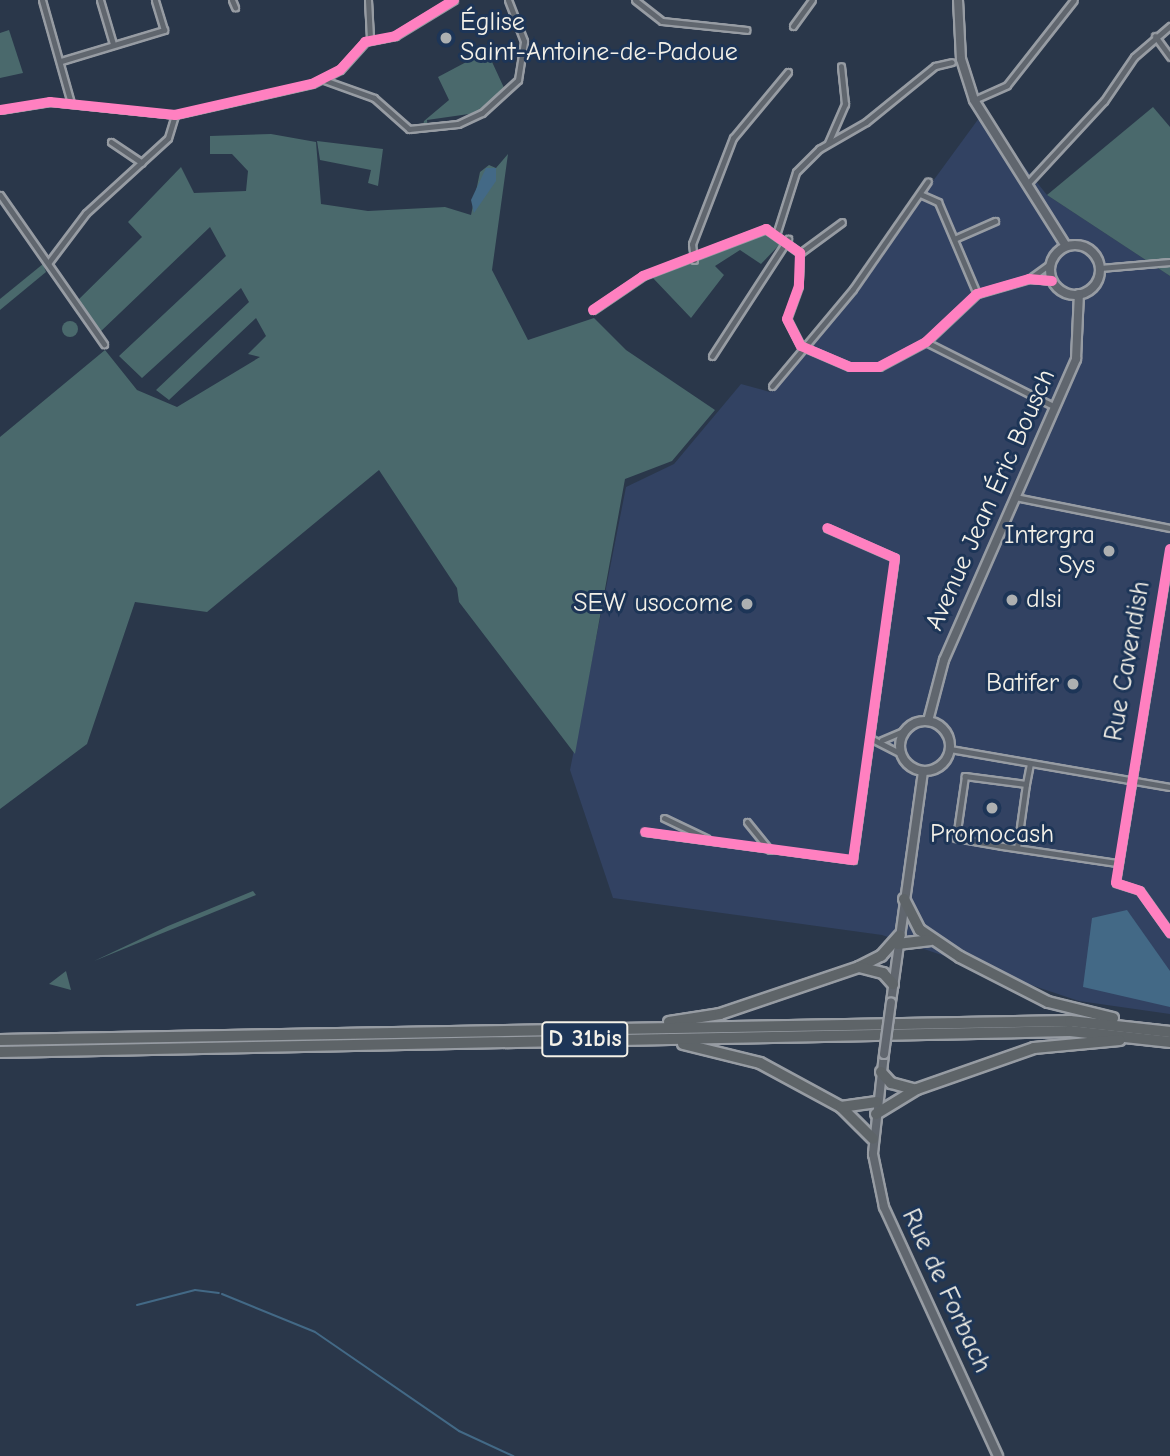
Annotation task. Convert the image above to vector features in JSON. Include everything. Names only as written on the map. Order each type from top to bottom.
[{"type":"highway","points":[[904,899],[913,922],[931,940],[1048,1002],[1170,1031]]},
{"type":"highway","points":[[581,1030],[720,1014],[859,967],[881,956],[899,939],[931,940]]},
{"type":"highway","points":[[859,967],[883,974],[893,984]]},
{"type":"highway","name":"D 31bis","points":[[0,1040],[1070,1021],[1170,1031]]},
{"type":"highway","name":"D 31bis","points":[[0,1052],[1070,1031],[1170,1042]]},
{"type":"highway","points":[[628,1038],[729,1051],[841,1107],[873,1139]]},
{"type":"highway","points":[[841,1107],[876,1108],[916,1089],[1061,1043],[1170,1042]]},
{"type":"highway","points":[[881,1072],[891,1083],[916,1089]]},
{"type":"main road","points":[[958,0],[961,60],[974,100],[1066,246]]},
{"type":"main road","points":[[1066,246],[1088,248],[1100,268],[1097,282],[1079,294],[1064,292],[1052,281],[1050,264],[1066,246]]},
{"type":"main road","name":"Avenue Jean Éric Bousch","points":[[928,721],[944,660],[1076,359],[1079,294]]},
{"type":"main road","points":[[928,721],[945,731],[950,749],[941,765],[923,771],[900,753],[905,730],[928,721]]},
{"type":"main road","name":"Rue de Forbach","points":[[923,771],[873,1139],[884,1207],[998,1456]]},
{"type":"street","points":[[42,0],[71,103]]},
{"type":"street","points":[[100,0],[113,44]]},
{"type":"street","points":[[61,61],[164,30],[155,0]]},
{"type":"street","points":[[368,0],[369,39]]},
{"type":"street","points":[[0,110],[71,103],[175,115],[324,80],[369,39],[395,36],[454,0]]},
{"type":"street","points":[[324,80],[374,98],[409,129],[442,128],[482,113],[509,89],[521,70],[524,41],[508,0]]},
{"type":"street","points":[[635,0],[662,21],[747,30]]},
{"type":"street","points":[[793,26],[812,0]]},
{"type":"street","points":[[974,100],[1007,85],[1074,0]]},
{"type":"street","points":[[1028,183],[1155,36],[1170,26]]},
{"type":"street","points":[[1155,36],[1170,57]]},
{"type":"street","points":[[777,232],[796,172],[826,145],[935,66],[953,62]]},
{"type":"street","points":[[826,145],[845,103],[841,66]]},
{"type":"street","points":[[694,260],[692,244],[733,138],[788,72]]},
{"type":"street","points":[[48,261],[86,213],[167,138],[175,115]]},
{"type":"street","points":[[111,142],[142,163]]},
{"type":"street","points":[[772,386],[804,348],[928,181]]},
{"type":"street","points":[[920,194],[938,202],[977,293]]},
{"type":"street","points":[[0,195],[48,261],[79,316],[104,344]]},
{"type":"street","points":[[954,239],[995,221]]},
{"type":"street","points":[[800,253],[842,222]]},
{"type":"street","points":[[593,310],[643,276],[694,260],[755,230],[777,232],[788,239],[800,253],[799,286],[787,319],[804,348],[850,367],[879,367],[926,342],[977,293],[1029,279],[1052,281]]},
{"type":"street","points":[[712,356],[788,239]]},
{"type":"street","points":[[1100,268],[1170,262]]},
{"type":"street","points":[[1029,279],[1050,264]]},
{"type":"street","points":[[926,342],[1055,407]]},
{"type":"street","points":[[1015,497],[1170,527]]},
{"type":"street","points":[[645,832],[853,860],[895,558],[827,528]]},
{"type":"street","name":"Rue Cavendish","points":[[1117,863],[1170,549]]},
{"type":"street","points":[[882,740],[905,730]]},
{"type":"street","points":[[870,738],[882,740],[900,753]]},
{"type":"street","points":[[950,749],[1170,787]]},
{"type":"street","points":[[1017,848],[1030,763]]},
{"type":"street","points":[[1026,784],[965,776],[956,838],[1117,863],[1116,883],[1140,891],[1170,933]]},
{"type":"street","points":[[664,818],[711,841]]},
{"type":"street","points":[[747,822],[770,849]]},
{"type":"shaded area","points":[[982,114],[1047,195],[1170,276],[1170,1014],[1079,1001],[882,935],[613,898],[570,770],[626,487],[674,464],[741,384],[770,392],[813,345]]},
{"type":"shaded area","points":[[486,168],[496,168],[496,181],[474,213],[471,200]]},
{"type":"shaded area","points":[[1127,910],[1170,971],[1170,1007],[1083,987],[1092,918]]},
{"type":"green space","points":[[9,30],[23,73],[0,78],[0,33]]},
{"type":"green space","points":[[487,51],[505,90],[476,113],[427,120],[428,130],[422,130],[424,121],[449,100],[438,77]]},
{"type":"green space","points":[[1153,107],[1170,127],[1170,276],[1047,195]]},
{"type":"green space","points":[[271,134],[316,142],[321,204],[368,211],[445,207],[471,215],[480,172],[489,165],[496,168],[508,154],[492,270],[528,340],[594,318],[626,350],[715,410],[672,461],[625,479],[575,754],[459,602],[457,588],[379,470],[207,612],[135,602],[87,744],[0,809],[0,437],[105,350],[137,390],[177,407],[260,357],[248,354],[266,336],[256,318],[169,400],[156,390],[249,302],[241,288],[142,378],[119,356],[226,256],[210,227],[98,334],[74,304],[142,237],[128,222],[181,167],[194,193],[246,191],[248,171],[232,154],[210,154],[210,136]]},
{"type":"green space","points":[[317,141],[383,149],[378,186],[368,183],[371,170],[320,160]]},
{"type":"green space","points":[[756,234],[773,235],[781,243],[761,264],[740,250],[715,266],[724,275],[691,318],[652,277]]},
{"type":"green space","points":[[43,264],[46,272],[0,310],[0,299]]},
{"type":"green space","points":[[67,321],[73,321],[78,329],[76,335],[67,337],[62,332],[62,326]]},
{"type":"green space","points":[[253,891],[256,895],[94,961],[168,926]]},
{"type":"green space","points":[[66,971],[71,990],[49,984]]},
{"type":"waterway","points":[[137,1305],[195,1290],[219,1293]]},
{"type":"waterway","points":[[222,1294],[315,1332],[459,1431],[513,1456]]},
{"type":"cycle path","points":[[0,110],[50,102],[175,115],[312,84],[340,70],[365,42],[395,36],[454,0]]},
{"type":"cycle path","points":[[593,310],[643,276],[766,229],[800,253],[799,286],[787,319],[801,346],[850,367],[879,367],[926,342],[977,294],[1029,279],[1052,281]]},
{"type":"cycle path","points":[[645,832],[853,860],[895,558],[827,528]]},
{"type":"cycle path","points":[[1170,549],[1116,883],[1140,891],[1170,933]]},
{"type":"place","name":"Église Saint-Antoine-de-Padoue","points":[[446,38]]},
{"type":"place","name":"Intergra Sys","points":[[1109,551]]},
{"type":"place","name":"dlsi","points":[[1012,600]]},
{"type":"place","name":"SEW usocome","points":[[747,604]]},
{"type":"place","name":"Batifer","points":[[1073,684]]},
{"type":"place","name":"Promocash","points":[[992,808]]}]
